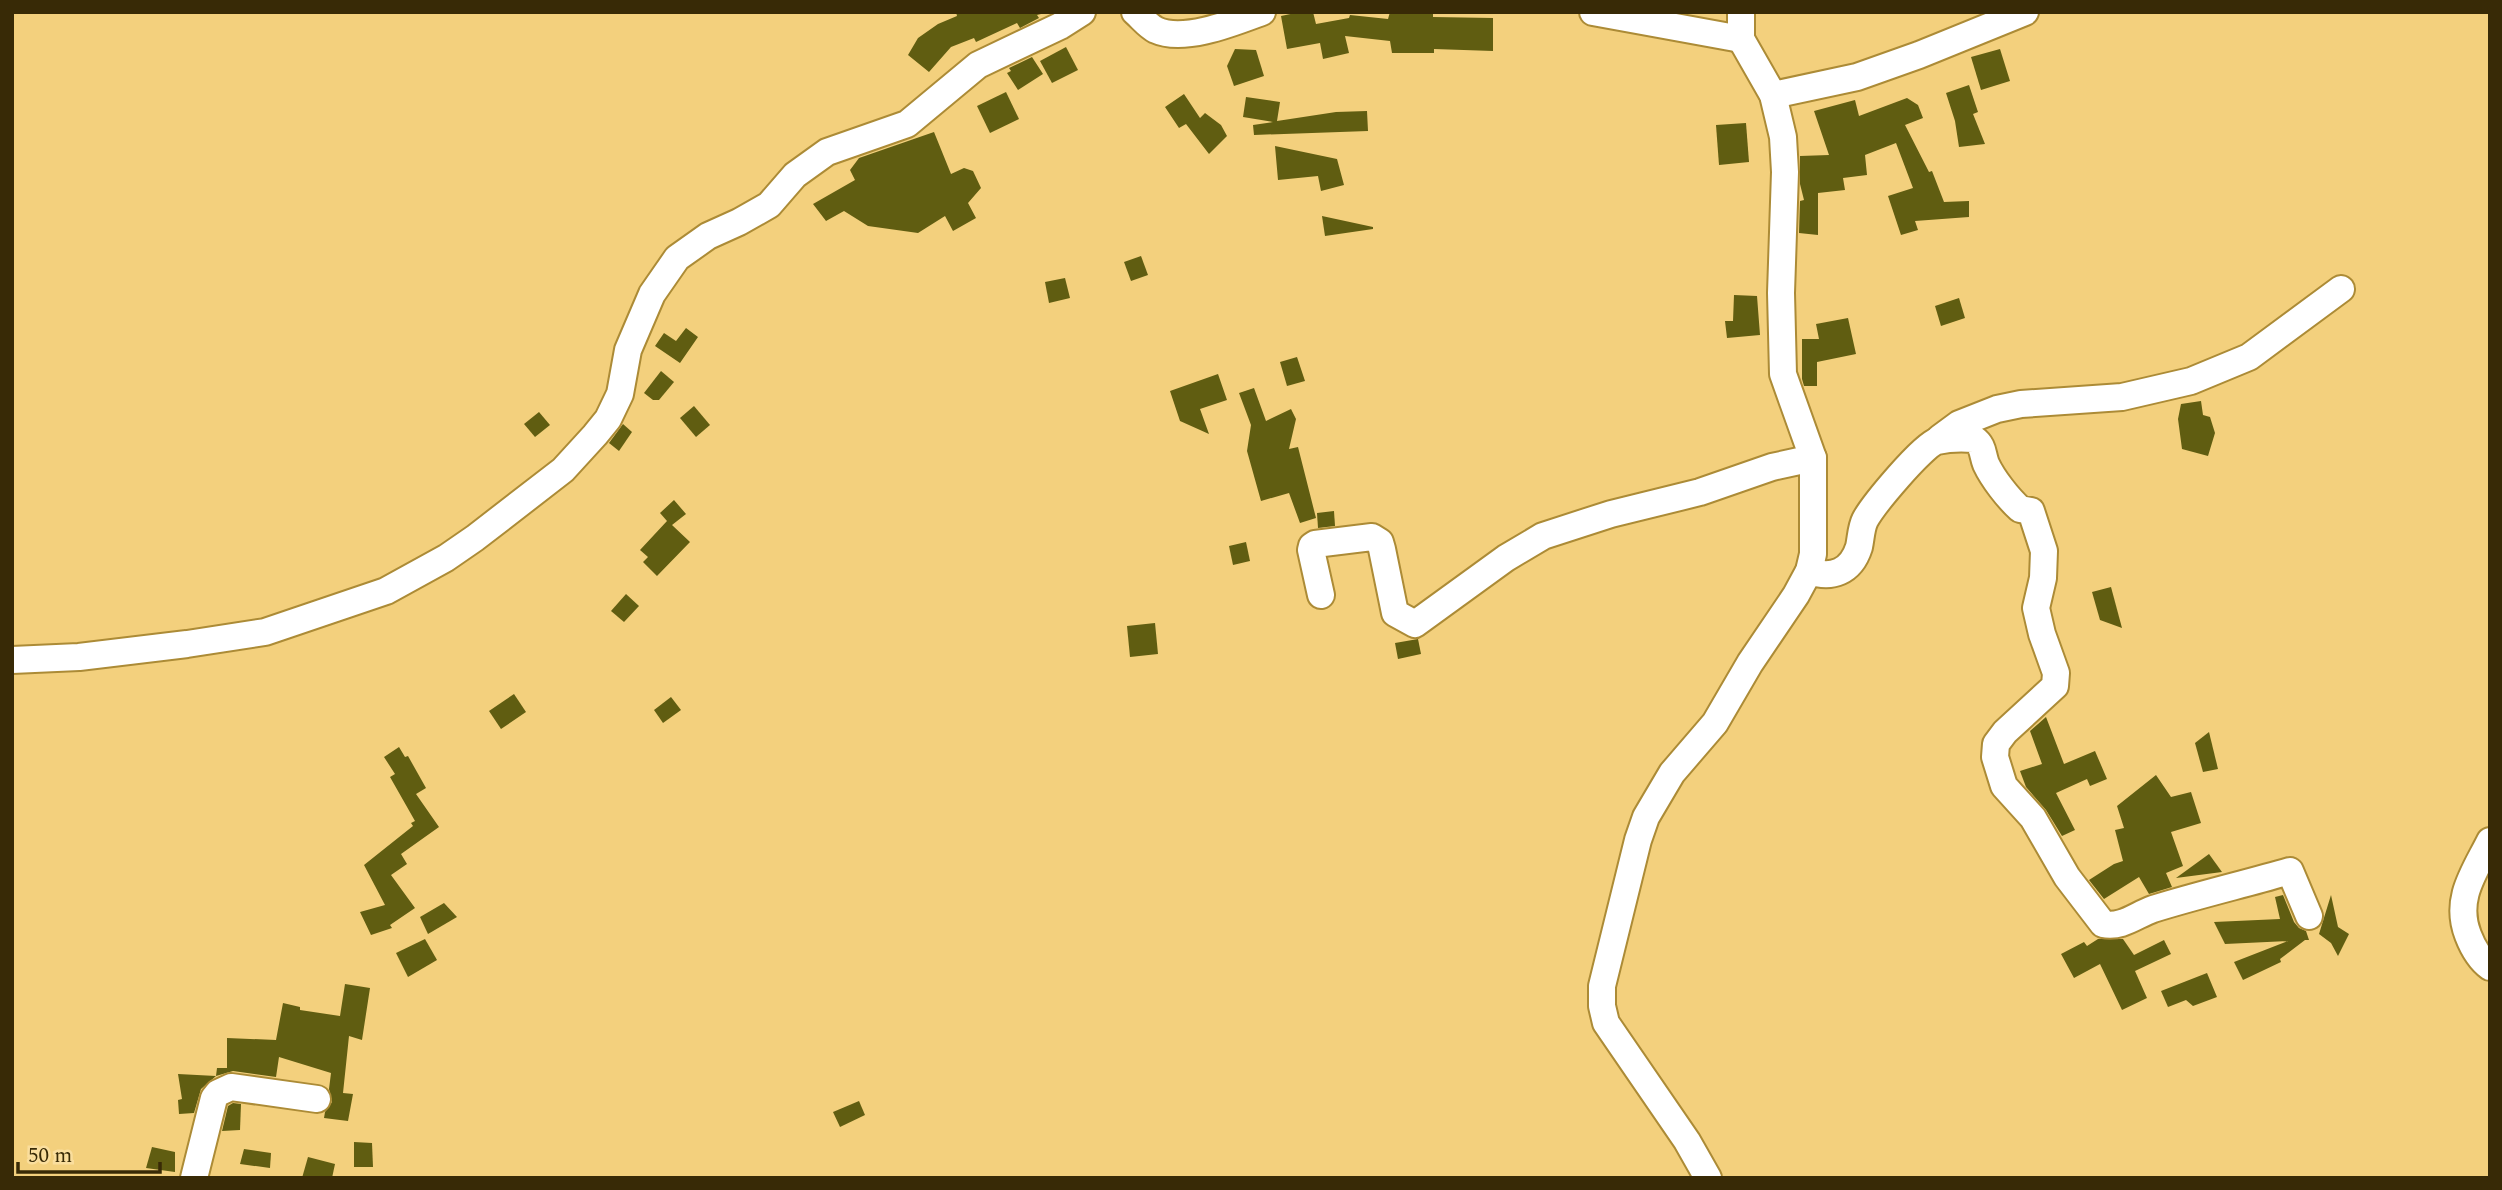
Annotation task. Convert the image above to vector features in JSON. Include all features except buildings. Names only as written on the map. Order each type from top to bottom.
[{"type":"street","points":[[12,660],[116,652],[265,632],[386,591],[446,558],[563,470],[602,427],[620,394],[632,337],[655,288],[677,258],[708,236],[769,205],[795,175],[821,156],[907,124],[978,65],[1060,26],[1082,12]]},
{"type":"street","points":[[1135,12],[1152,28],[1174,34],[1204,31],[1262,12]]},
{"type":"street","points":[[1593,12],[1741,39]]},
{"type":"street","points":[[1708,1178],[1606,1023],[1602,1006],[1602,986],[1646,817],[1672,773],[1700,743],[1721,714],[1809,571],[1814,536],[1813,458],[1783,374],[1783,136],[1773,95],[1741,39],[1741,12]]},
{"type":"street","points":[[1773,95],[1857,77],[2025,12]]},
{"type":"street","points":[[1809,571],[1831,576],[1844,568],[1858,549],[1865,521],[1903,473],[1921,454],[1959,424],[1997,409],[2021,404],[2122,397],[2191,381],[2239,363],[2341,289]]},
{"type":"street","points":[[1936,442],[1959,437],[1975,439],[1993,474],[2020,509],[2031,511],[2038,527],[2043,551],[2043,578],[2036,607],[2056,673],[2055,686],[2005,732],[1996,744],[1995,757],[2004,786],[2033,818],[2067,877],[2103,924],[2118,925],[2150,910],[2290,871],[2309,916]]},
{"type":"street","points":[[1321,595],[1312,546],[1372,537],[1380,542],[1395,613],[1415,624],[1506,558],[1543,537],[1611,514],[1700,492],[1772,467],[1813,458]]},
{"type":"street","points":[[2490,841],[2464,893],[2462,909],[2472,947],[2490,967]]},
{"type":"street","points":[[194,1178],[214,1098],[218,1093],[231,1087],[317,1099]]}]
